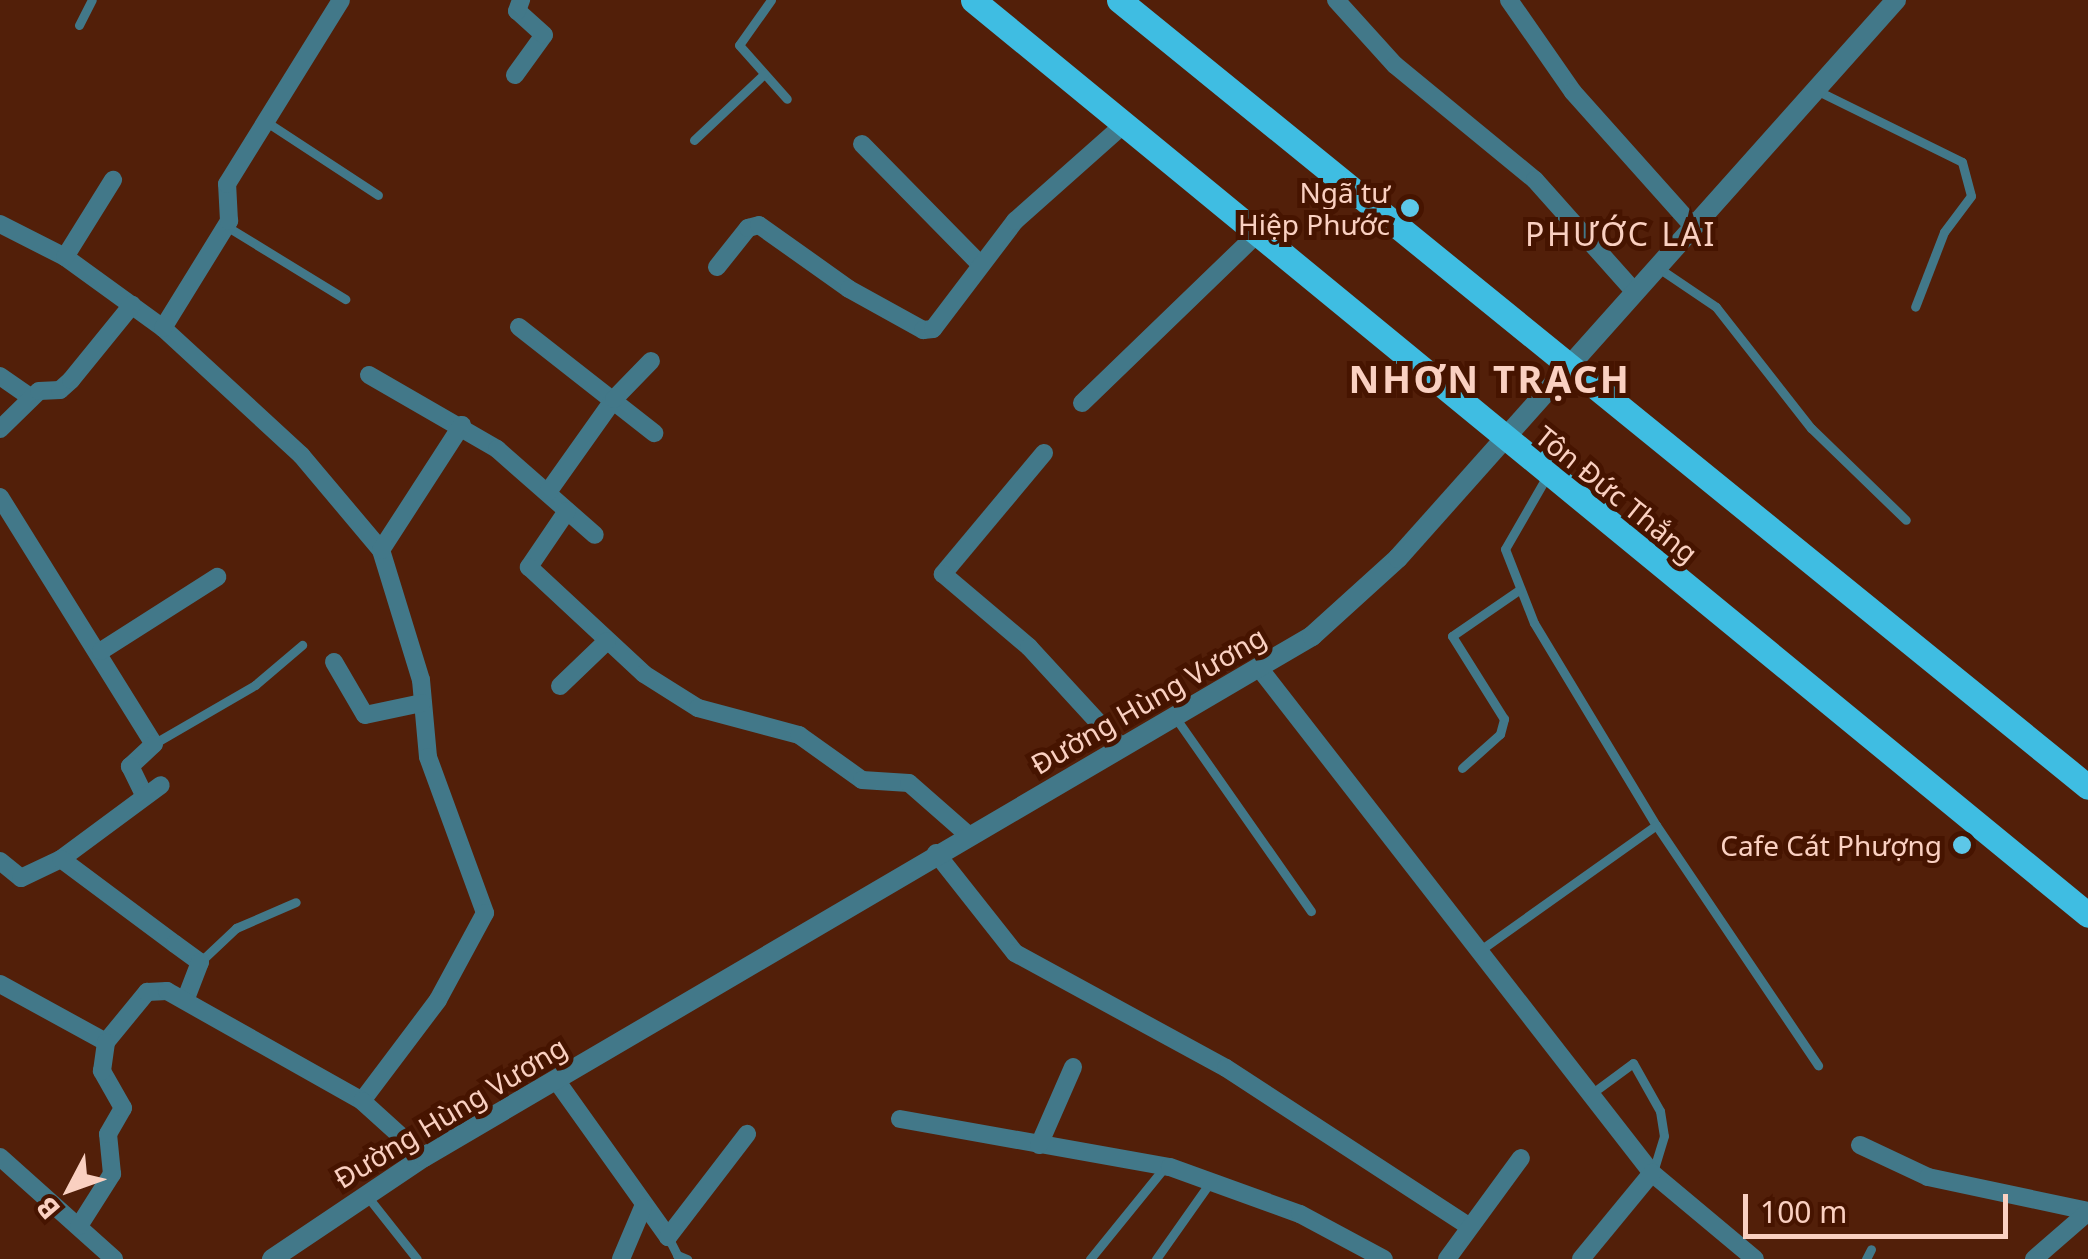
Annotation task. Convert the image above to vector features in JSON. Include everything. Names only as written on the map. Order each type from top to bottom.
[{"type":"main road","name":"Tôn Đức Thắng","points":[[974,0],[1547,476],[2088,915]]},
{"type":"main road","points":[[1119,0],[1564,366],[2088,787]]},
{"type":"street","points":[[163,328],[226,226],[227,184],[262,120],[341,0]]},
{"type":"street","points":[[515,74],[544,35],[516,12],[521,0]]},
{"type":"street","points":[[1336,0],[1396,65],[1543,188],[1634,291]]},
{"type":"street","points":[[1509,0],[1572,92],[1693,226]]},
{"type":"street","name":"Đường Hùng Vương","points":[[272,1259],[424,1158],[967,834],[1260,669],[1346,609],[1503,439],[1564,366],[1820,92],[1896,0]]},
{"type":"street","points":[[716,267],[748,228],[758,225],[849,290],[923,330],[942,322],[979,263],[1031,205],[1123,124]]},
{"type":"street","points":[[862,144],[979,263]]},
{"type":"street","points":[[65,256],[114,180]]},
{"type":"street","points":[[0,224],[65,256],[163,328],[301,455],[381,550],[422,703],[428,757],[485,912],[438,1000],[362,1101]]},
{"type":"street","points":[[1082,403],[1256,235]]},
{"type":"street","points":[[0,429],[30,397],[72,380],[132,306]]},
{"type":"street","points":[[518,327],[654,432]]},
{"type":"street","points":[[548,492],[614,400],[651,361]]},
{"type":"street","points":[[369,374],[462,425],[548,492],[594,535]]},
{"type":"street","points":[[0,376],[30,397]]},
{"type":"street","points":[[381,550],[462,425]]},
{"type":"street","points":[[1044,453],[942,574],[1029,647],[1121,747]]},
{"type":"street","points":[[0,497],[101,651],[154,744],[130,766],[144,795]]},
{"type":"street","points":[[567,511],[529,566],[607,641],[698,708],[786,729],[862,780],[909,783],[967,834]]},
{"type":"street","points":[[101,651],[217,577]]},
{"type":"street","points":[[560,686],[607,641]]},
{"type":"street","points":[[334,662],[365,716],[422,703]]},
{"type":"street","points":[[1260,669],[1479,951],[1598,1089],[1652,1173],[1754,1259]]},
{"type":"street","points":[[0,862],[22,878],[60,859],[161,785]]},
{"type":"street","points":[[936,853],[1014,953],[1226,1068],[1468,1225]]},
{"type":"street","points":[[60,859],[200,962],[186,999]]},
{"type":"street","points":[[0,984],[106,1042]]},
{"type":"street","points":[[78,1226],[112,1174],[108,1134],[122,1108],[102,1071],[106,1042],[147,992],[157,988],[186,999],[362,1101],[424,1158]]},
{"type":"street","points":[[1039,1144],[1073,1067]]},
{"type":"street","points":[[556,1080],[668,1237],[747,1134]]},
{"type":"street","points":[[900,1119],[1166,1166],[1300,1214],[1384,1259]]},
{"type":"street","points":[[1860,1145],[1928,1176],[2088,1211]]},
{"type":"street","points":[[0,1157],[114,1259]]},
{"type":"street","points":[[1446,1259],[1521,1158]]},
{"type":"street","points":[[1581,1259],[1652,1173]]},
{"type":"street","points":[[621,1259],[644,1207]]},
{"type":"street","points":[[2034,1259],[2088,1211]]},
{"type":"lane","points":[[79,25],[92,0]]},
{"type":"lane","points":[[771,0],[738,41],[788,99]]},
{"type":"lane","points":[[694,140],[764,74]]},
{"type":"lane","points":[[1820,92],[1962,162],[1971,196],[1944,232],[1915,307]]},
{"type":"lane","points":[[262,120],[378,195]]},
{"type":"lane","points":[[226,226],[345,298]]},
{"type":"lane","points":[[1656,266],[1716,307],[1811,428],[1906,520]]},
{"type":"lane","points":[[1547,476],[1505,548],[1519,590],[1656,825],[1818,1065]]},
{"type":"lane","points":[[1462,768],[1500,734],[1504,719],[1452,636],[1519,590]]},
{"type":"lane","points":[[154,744],[255,685],[302,645]]},
{"type":"lane","points":[[1175,717],[1311,911]]},
{"type":"lane","points":[[1479,951],[1656,825]]},
{"type":"lane","points":[[200,962],[247,922],[296,902]]},
{"type":"lane","points":[[1598,1089],[1633,1063],[1660,1111],[1664,1136],[1652,1173]]},
{"type":"lane","points":[[1090,1259],[1166,1166]]},
{"type":"lane","points":[[1156,1259],[1211,1181]]},
{"type":"lane","points":[[366,1194],[417,1259]]},
{"type":"lane","points":[[668,1237],[687,1259]]},
{"type":"place","name":"Ngã tư Hiệp Phước","points":[[1410,208]]},
{"type":"place","name":"Cafe Cát Phượng","points":[[1962,845]]},
{"type":"district","name":"PHƯỚC LAI","points":[[1621,234]]},
{"type":"district","name":"NHƠN TRẠCH","points":[[1490,379]]}]
